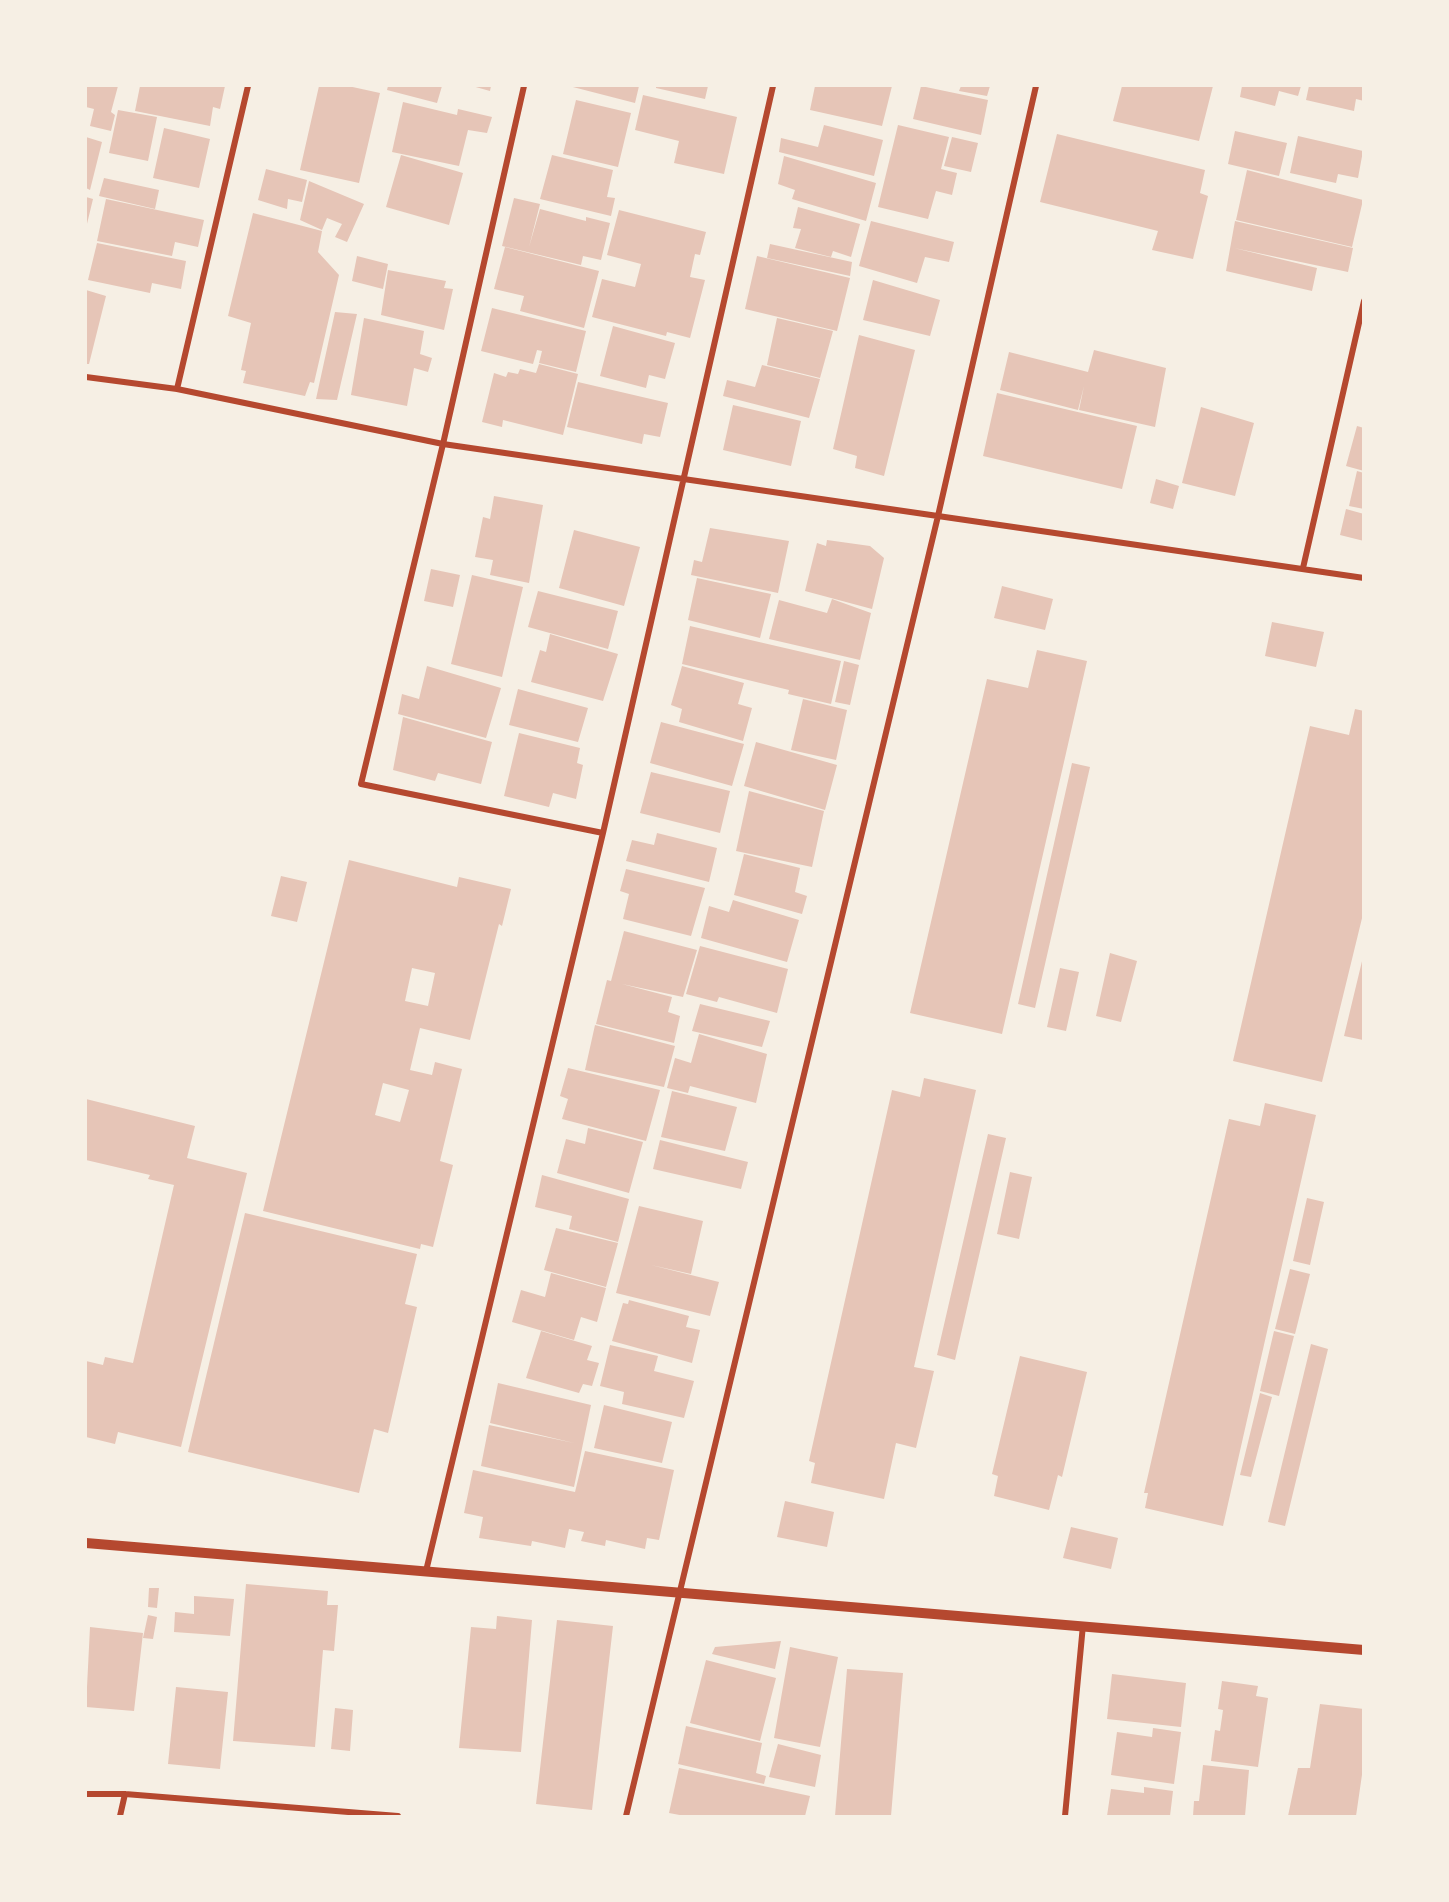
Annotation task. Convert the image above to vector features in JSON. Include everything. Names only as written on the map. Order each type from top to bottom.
[{"type":"street","points":[[177,389],[248,86]]},
{"type":"street","points":[[524,86],[443,444],[361,784],[603,832]]},
{"type":"street","points":[[426,1571],[603,832],[773,86]]},
{"type":"street","points":[[626,1816],[938,516],[1036,86]]},
{"type":"street","points":[[1303,568],[1364,301]]},
{"type":"street","points":[[86,377],[177,389],[443,444],[1364,578]]},
{"type":"street","points":[[86,1543],[1364,1650]]},
{"type":"street","points":[[1065,1816],[1083,1625]]},
{"type":"street","points":[[86,1794],[125,1794],[398,1816]]},
{"type":"street","points":[[120,1816],[125,1794]]},
{"type":"building","points":[[86,86],[118,86],[111,112],[115,115],[111,131],[90,126],[94,109],[86,107]]},
{"type":"building","points":[[140,86],[225,86],[220,109],[213,107],[210,126],[135,111]]},
{"type":"building","points":[[319,86],[348,86],[380,93],[359,183],[300,170]]},
{"type":"building","points":[[388,86],[442,86],[437,103],[387,90]]},
{"type":"building","points":[[472,86],[491,86],[490,91]]},
{"type":"building","points":[[569,86],[639,86],[635,103]]},
{"type":"building","points":[[656,86],[708,86],[705,99],[656,88]]},
{"type":"building","points":[[815,86],[892,86],[882,126],[810,110]]},
{"type":"building","points":[[921,86],[988,100],[981,135],[913,119]]},
{"type":"building","points":[[961,86],[990,86],[987,96],[959,91]]},
{"type":"building","points":[[1122,86],[1213,86],[1199,141],[1113,121]]},
{"type":"building","points":[[1242,86],[1301,86],[1298,96],[1279,91],[1275,106],[1240,97]]},
{"type":"building","points":[[1309,86],[1364,86],[1364,101],[1356,99],[1354,111],[1306,100]]},
{"type":"building","points":[[643,95],[737,117],[724,174],[674,163],[679,141],[635,130]]},
{"type":"building","points":[[576,100],[631,113],[618,167],[563,154]]},
{"type":"building","points":[[403,102],[457,115],[458,109],[492,117],[487,133],[468,130],[459,166],[392,152]]},
{"type":"building","points":[[118,110],[157,117],[148,161],[109,153]]},
{"type":"building","points":[[824,125],[883,140],[874,176],[779,152],[781,138],[818,147]]},
{"type":"building","points":[[898,125],[949,137],[941,169],[957,173],[952,195],[936,191],[928,219],[878,207]]},
{"type":"building","points":[[164,128],[210,139],[199,188],[153,178]]},
{"type":"building","points":[[1235,131],[1287,143],[1279,176],[1228,164]]},
{"type":"building","points":[[1057,134],[1205,170],[1200,193],[1208,196],[1193,259],[1152,250],[1158,231],[1040,202]]},
{"type":"building","points":[[1298,136],[1363,151],[1358,178],[1338,174],[1336,183],[1290,173]]},
{"type":"building","points":[[86,137],[102,142],[90,190],[86,188]]},
{"type":"building","points":[[952,137],[978,143],[971,172],[944,166]]},
{"type":"building","points":[[401,155],[463,173],[449,225],[386,207]]},
{"type":"building","points":[[552,155],[613,170],[607,197],[615,198],[611,216],[540,199]]},
{"type":"building","points":[[784,156],[876,183],[866,221],[792,199],[795,190],[778,184]]},
{"type":"building","points":[[266,169],[307,180],[302,202],[288,199],[287,209],[258,200]]},
{"type":"building","points":[[1247,170],[1363,200],[1352,247],[1236,220]]},
{"type":"building","points":[[104,178],[159,190],[155,209],[99,196]]},
{"type":"building","points":[[309,181],[364,204],[347,242],[335,237],[342,224],[327,218],[322,230],[300,220]]},
{"type":"building","points":[[86,197],[93,199],[86,228]]},
{"type":"building","points":[[514,198],[540,204],[529,247],[540,209],[586,221],[586,217],[610,223],[601,260],[583,256],[581,265],[502,246]]},
{"type":"building","points":[[106,199],[204,220],[198,247],[175,242],[172,256],[97,241]]},
{"type":"building","points":[[798,207],[860,224],[851,257],[833,251],[831,257],[795,248],[801,229],[793,228]]},
{"type":"building","points":[[619,210],[706,232],[700,255],[695,254],[690,277],[705,280],[690,338],[667,332],[666,336],[592,317],[602,279],[635,287],[641,264],[607,255]]},
{"type":"building","points":[[253,213],[322,231],[318,252],[339,275],[314,383],[310,382],[305,396],[243,383],[246,371],[241,370],[251,323],[228,316]]},
{"type":"building","points":[[871,221],[954,242],[949,262],[925,257],[917,283],[859,266]]},
{"type":"building","points":[[1235,221],[1353,248],[1348,272],[1234,248],[1317,268],[1312,291],[1226,271]]},
{"type":"building","points":[[97,243],[186,261],[181,289],[152,283],[150,293],[88,280]]},
{"type":"building","points":[[770,244],[852,262],[850,276],[767,258]]},
{"type":"building","points":[[505,247],[599,271],[584,328],[520,311],[524,296],[494,289]]},
{"type":"building","points":[[357,256],[388,264],[383,289],[352,281]]},
{"type":"building","points":[[757,256],[850,278],[837,331],[745,309]]},
{"type":"building","points":[[388,270],[446,281],[444,288],[453,289],[444,330],[381,315]]},
{"type":"building","points":[[873,280],[940,300],[930,336],[863,320]]},
{"type":"building","points":[[86,290],[106,296],[89,364],[86,364]]},
{"type":"building","points":[[492,308],[586,331],[576,372],[539,363],[542,351],[537,350],[533,364],[481,351]]},
{"type":"building","points":[[335,312],[357,314],[337,400],[316,399]]},
{"type":"building","points":[[364,318],[424,331],[420,354],[432,358],[428,372],[414,368],[407,406],[351,395]]},
{"type":"building","points":[[777,318],[833,331],[820,378],[767,365]]},
{"type":"building","points":[[613,326],[675,343],[665,379],[649,375],[646,388],[600,376]]},
{"type":"building","points":[[859,335],[915,350],[884,476],[855,468],[857,456],[833,449]]},
{"type":"building","points":[[1094,350],[1166,368],[1155,427],[1079,410],[1084,386],[1078,410],[1000,390],[1009,352],[1088,372]]},
{"type":"building","points":[[539,364],[578,374],[563,435],[503,420],[502,427],[482,422],[494,373],[506,377],[508,372],[518,374],[520,369],[536,373]]},
{"type":"building","points":[[762,365],[820,379],[809,418],[723,396],[727,380],[755,387]]},
{"type":"building","points":[[578,382],[668,403],[660,437],[644,434],[642,444],[567,427]]},
{"type":"building","points":[[997,393],[1137,426],[1122,489],[983,456]]},
{"type":"building","points":[[733,405],[801,421],[791,466],[723,450]]},
{"type":"building","points":[[1201,407],[1254,423],[1235,496],[1182,483]]},
{"type":"building","points":[[1357,426],[1364,428],[1364,471],[1346,466]]},
{"type":"building","points":[[1357,471],[1364,473],[1364,509],[1349,506]]},
{"type":"building","points":[[1156,479],[1179,486],[1173,509],[1150,503]]},
{"type":"building","points":[[494,496],[543,505],[529,583],[490,575],[493,560],[475,557],[483,517],[490,519]]},
{"type":"building","points":[[1346,509],[1364,514],[1364,541],[1340,535]]},
{"type":"building","points":[[710,528],[789,541],[778,593],[691,575],[694,560],[702,562]]},
{"type":"building","points":[[574,530],[640,547],[624,606],[559,588]]},
{"type":"building","points":[[827,540],[870,546],[884,558],[872,609],[805,591],[817,543],[826,546]]},
{"type":"building","points":[[431,569],[460,575],[453,607],[424,601]]},
{"type":"building","points":[[472,575],[523,587],[502,677],[451,664]]},
{"type":"building","points":[[697,578],[771,594],[760,638],[688,620]]},
{"type":"building","points":[[1002,586],[1053,599],[1045,630],[994,618]]},
{"type":"building","points":[[538,591],[618,611],[608,649],[528,627]]},
{"type":"building","points":[[832,599],[871,613],[860,660],[769,639],[779,600],[827,613]]},
{"type":"building","points":[[1272,622],[1324,632],[1316,667],[1265,656]]},
{"type":"building","points":[[690,626],[841,661],[831,704],[788,694],[789,690],[682,664]]},
{"type":"building","points":[[550,634],[618,654],[603,701],[531,682],[540,650],[546,652]]},
{"type":"building","points":[[1037,650],[1087,661],[1002,1034],[910,1013],[987,679],[1028,688]]},
{"type":"building","points":[[844,661],[859,665],[850,705],[835,702]]},
{"type":"building","points":[[427,666],[501,688],[486,738],[398,714],[402,694],[419,699]]},
{"type":"building","points":[[682,666],[744,683],[738,704],[752,708],[743,741],[679,722],[682,709],[671,705]]},
{"type":"building","points":[[518,689],[588,708],[578,742],[509,725]]},
{"type":"building","points":[[803,699],[847,710],[836,760],[791,750]]},
{"type":"building","points":[[1355,709],[1364,711],[1364,910],[1322,1082],[1233,1061],[1310,726],[1349,735]]},
{"type":"building","points":[[403,717],[492,742],[481,784],[438,773],[435,781],[393,770]]},
{"type":"building","points":[[661,722],[744,744],[732,786],[650,763]]},
{"type":"building","points":[[519,733],[580,748],[577,763],[583,765],[576,799],[553,793],[549,807],[504,796]]},
{"type":"building","points":[[756,742],[837,765],[825,810],[744,786]]},
{"type":"building","points":[[1072,763],[1090,767],[1035,1008],[1018,1004]]},
{"type":"building","points":[[651,772],[730,791],[720,833],[640,813]]},
{"type":"building","points":[[749,791],[824,811],[812,867],[736,851]]},
{"type":"building","points":[[657,833],[717,848],[709,882],[626,861],[632,840],[654,845]]},
{"type":"building","points":[[744,854],[800,868],[795,892],[807,896],[802,914],[734,895]]},
{"type":"building","points":[[349,860],[457,887],[459,877],[511,889],[502,926],[499,924],[470,1040],[420,1028],[410,1070],[432,1075],[435,1062],[462,1069],[440,1161],[453,1165],[433,1247],[421,1244],[420,1249],[263,1211]],"holes":[[[412,968],[435,973],[428,1006],[405,1001]],[[383,1083],[409,1090],[400,1122],[375,1115]]]},
{"type":"building","points":[[626,869],[705,888],[691,936],[623,919],[629,894],[620,891]]},
{"type":"building","points":[[281,876],[307,882],[297,922],[271,916]]},
{"type":"building","points":[[733,900],[799,920],[787,962],[701,938],[709,906],[729,912]]},
{"type":"building","points":[[624,931],[697,950],[683,997],[622,984],[672,997],[668,1012],[680,1016],[674,1043],[596,1024],[607,980],[611,981]]},
{"type":"building","points":[[700,946],[788,969],[777,1013],[719,997],[717,1002],[686,994]]},
{"type":"building","points":[[1110,953],[1137,961],[1121,1022],[1096,1016]]},
{"type":"building","points":[[1364,957],[1363,1040],[1344,1036]]},
{"type":"building","points":[[1060,968],[1079,972],[1066,1031],[1047,1027]]},
{"type":"building","points":[[700,1004],[770,1021],[762,1047],[692,1031]]},
{"type":"building","points":[[595,1025],[675,1046],[664,1087],[585,1070]]},
{"type":"building","points":[[699,1034],[767,1054],[756,1103],[690,1086],[688,1093],[667,1088],[675,1058],[691,1063]]},
{"type":"building","points":[[568,1068],[660,1090],[646,1141],[562,1119],[568,1099],[560,1096]]},
{"type":"building","points":[[924,1078],[976,1090],[914,1367],[934,1371],[916,1448],[896,1443],[884,1499],[811,1483],[815,1463],[809,1461],[892,1090],[920,1097]]},
{"type":"building","points":[[672,1091],[737,1107],[725,1151],[661,1137]]},
{"type":"building","points":[[86,1099],[195,1126],[187,1158],[247,1173],[181,1447],[118,1432],[115,1444],[86,1437],[86,1361],[103,1365],[105,1357],[133,1363],[174,1185],[148,1179],[150,1175],[86,1160]]},
{"type":"building","points":[[1265,1103],[1316,1115],[1223,1526],[1145,1508],[1148,1493],[1144,1493],[1229,1119],[1260,1126]]},
{"type":"building","points":[[588,1128],[643,1142],[629,1193],[557,1173],[566,1139],[585,1144]]},
{"type":"building","points":[[988,1134],[1006,1138],[955,1360],[937,1355]]},
{"type":"building","points":[[660,1140],[748,1162],[741,1189],[653,1169]]},
{"type":"building","points":[[1010,1172],[1032,1177],[1019,1239],[997,1234]]},
{"type":"building","points":[[542,1175],[629,1199],[618,1242],[569,1229],[572,1216],[535,1207]]},
{"type":"building","points":[[1307,1198],[1324,1202],[1310,1265],[1293,1261]]},
{"type":"building","points":[[639,1206],[703,1221],[691,1274],[651,1265],[719,1282],[710,1316],[616,1293]]},
{"type":"building","points":[[245,1213],[417,1254],[405,1304],[417,1307],[388,1433],[374,1429],[359,1493],[188,1452]]},
{"type":"building","points":[[556,1228],[618,1243],[606,1287],[544,1270]]},
{"type":"building","points":[[1290,1269],[1310,1274],[1295,1334],[1275,1329]]},
{"type":"building","points":[[551,1273],[606,1288],[597,1322],[581,1317],[574,1340],[512,1322],[521,1290],[545,1297]]},
{"type":"building","points":[[629,1300],[689,1316],[686,1327],[700,1330],[692,1363],[612,1341],[623,1303],[628,1304]]},
{"type":"building","points":[[541,1331],[592,1346],[587,1360],[599,1363],[592,1386],[583,1384],[579,1393],[526,1378]]},
{"type":"building","points":[[1274,1331],[1294,1336],[1279,1396],[1260,1391]]},
{"type":"building","points":[[1311,1344],[1328,1349],[1285,1526],[1268,1522]]},
{"type":"building","points":[[610,1345],[658,1356],[654,1371],[694,1381],[684,1418],[622,1404],[624,1392],[600,1386]]},
{"type":"building","points":[[1020,1356],[1087,1372],[1062,1477],[1058,1475],[1049,1510],[994,1496],[998,1476],[992,1474]]},
{"type":"building","points":[[498,1383],[591,1405],[574,1487],[481,1466],[489,1425],[574,1443],[490,1423]]},
{"type":"building","points":[[1260,1393],[1272,1397],[1251,1477],[1240,1475]]},
{"type":"building","points":[[604,1405],[672,1422],[662,1463],[594,1448]]},
{"type":"building","points":[[585,1451],[674,1470],[659,1540],[647,1538],[645,1549],[606,1540],[605,1546],[581,1541],[584,1532],[569,1529],[565,1548],[532,1541],[531,1546],[479,1538],[483,1517],[464,1513],[473,1470],[575,1492]]},
{"type":"building","points":[[785,1501],[834,1512],[827,1547],[777,1537]]},
{"type":"building","points":[[1071,1527],[1118,1538],[1111,1569],[1063,1558]]},
{"type":"building","points":[[246,1584],[328,1591],[327,1605],[338,1605],[334,1651],[323,1650],[315,1747],[233,1741]]},
{"type":"building","points":[[149,1588],[159,1588],[157,1608],[148,1607]]},
{"type":"building","points":[[194,1596],[234,1599],[230,1636],[174,1632],[175,1612],[194,1614]]},
{"type":"building","points":[[148,1615],[157,1617],[153,1639],[143,1638]]},
{"type":"building","points":[[497,1616],[532,1620],[521,1752],[459,1748],[471,1627],[496,1629]]},
{"type":"building","points":[[557,1620],[613,1626],[592,1810],[536,1804]]},
{"type":"building","points":[[90,1627],[143,1633],[134,1711],[86,1707]]},
{"type":"building","points":[[781,1641],[775,1669],[712,1654],[715,1647]]},
{"type":"building","points":[[790,1647],[838,1657],[820,1747],[774,1738]]},
{"type":"building","points":[[706,1660],[776,1678],[760,1741],[690,1723]]},
{"type":"building","points":[[847,1669],[903,1673],[891,1816],[835,1816]]},
{"type":"building","points":[[1112,1674],[1186,1683],[1181,1727],[1107,1719]]},
{"type":"building","points":[[1222,1681],[1258,1686],[1256,1696],[1268,1698],[1258,1767],[1211,1761],[1215,1730],[1220,1731],[1223,1710],[1218,1709]]},
{"type":"building","points":[[176,1687],[228,1692],[220,1769],[168,1764]]},
{"type":"building","points":[[1320,1704],[1364,1709],[1364,1761],[1356,1816],[1288,1816],[1298,1768],[1310,1768]]},
{"type":"building","points":[[335,1708],[353,1710],[350,1751],[331,1749]]},
{"type":"building","points":[[686,1726],[762,1743],[756,1773],[766,1776],[764,1784],[678,1764]]},
{"type":"building","points":[[1153,1728],[1181,1732],[1174,1784],[1111,1775],[1117,1732],[1152,1737]]},
{"type":"building","points":[[778,1744],[821,1755],[815,1787],[769,1777]]},
{"type":"building","points":[[1203,1765],[1249,1770],[1245,1816],[1193,1816],[1194,1801],[1199,1801]]},
{"type":"building","points":[[679,1768],[810,1796],[805,1816],[685,1816],[669,1813]]},
{"type":"building","points":[[1144,1787],[1173,1791],[1170,1816],[1107,1816],[1111,1789],[1144,1793]]}]
